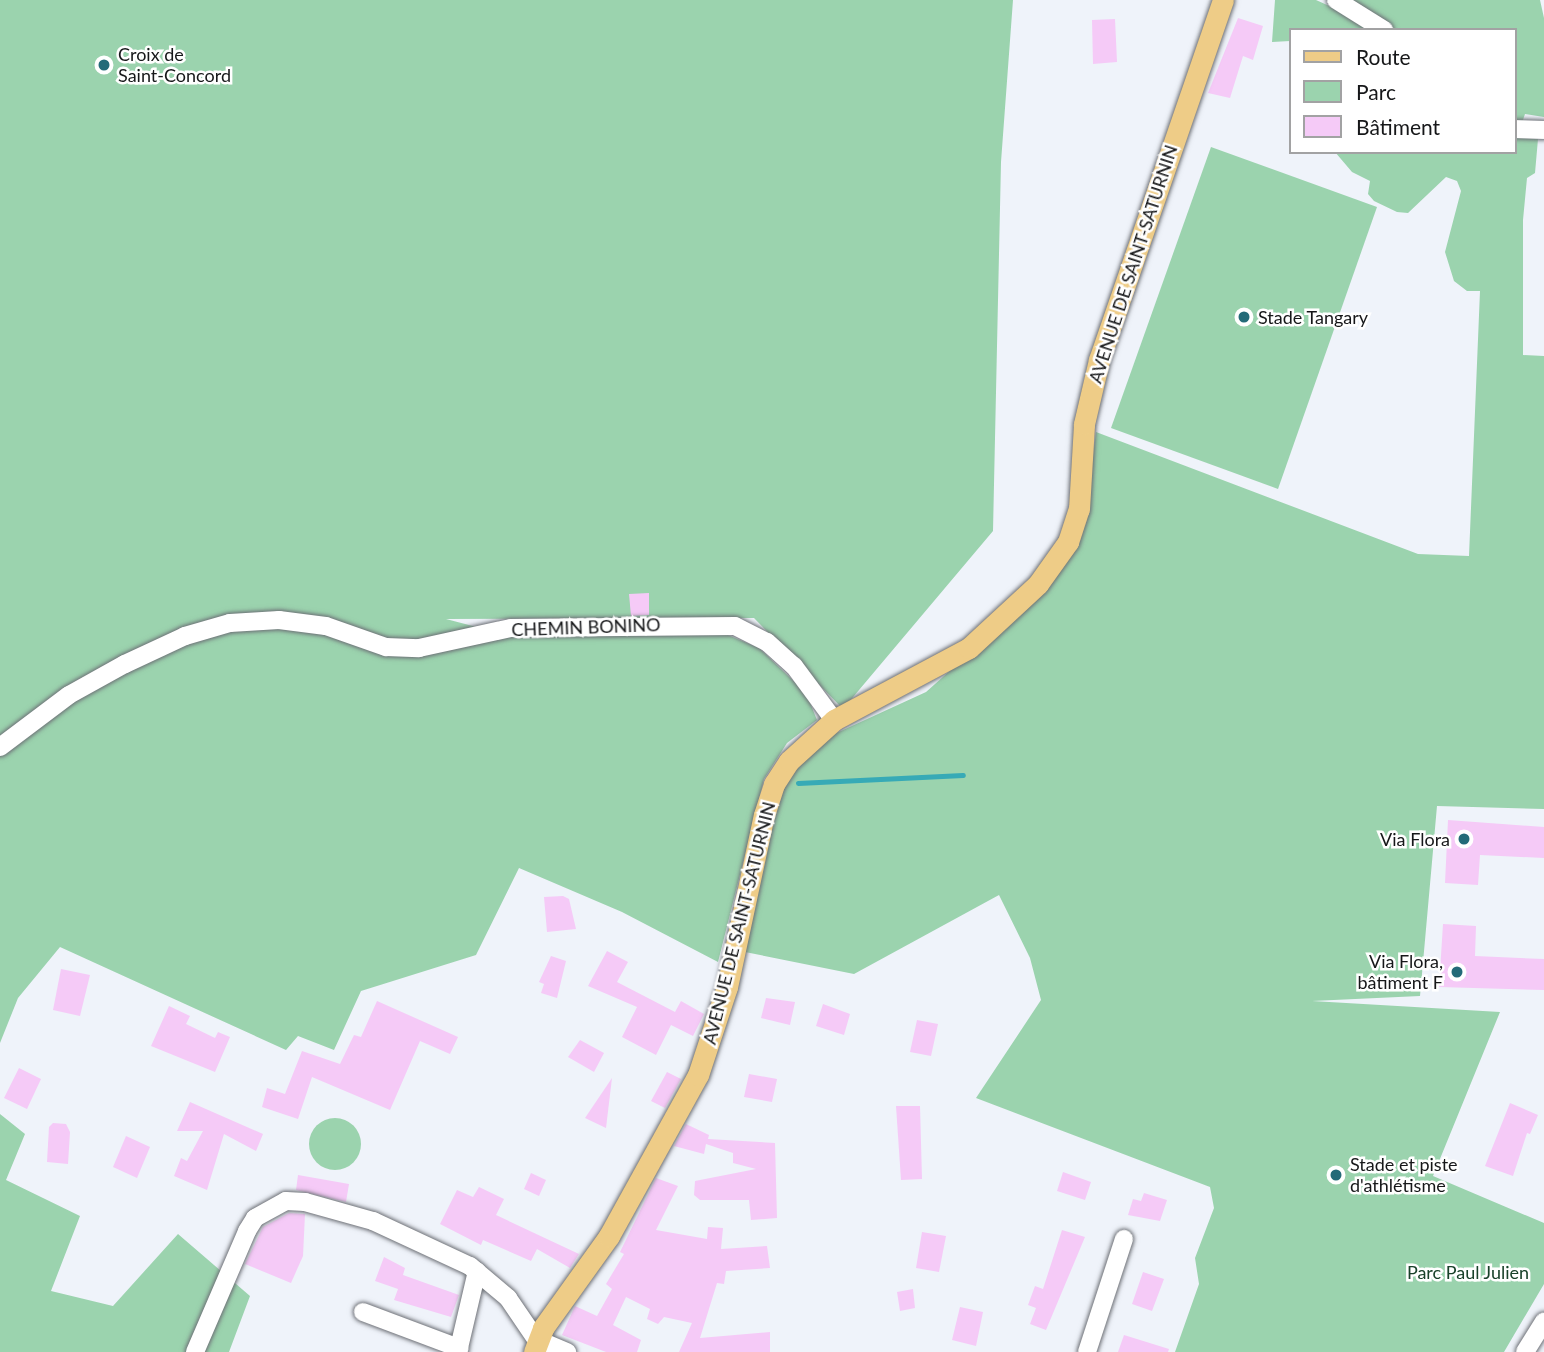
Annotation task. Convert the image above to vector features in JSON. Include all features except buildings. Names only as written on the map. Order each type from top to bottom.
[{"type":"main road","name":"AVENUE DE SAINT-SATURNIN","points":[[535,1346],[609,1236],[698,1075],[727,987],[774,784],[806,741],[834,720],[969,648],[1038,584],[1068,542],[1079,509],[1084,424],[1099,359],[1223,0]]},
{"type":"street","points":[[1336,0],[1381,28]]},
{"type":"street","points":[[1516,129],[1544,130]]},
{"type":"street","name":"CHEMIN BONINO","points":[[0,747],[69,695],[149,653],[230,624],[279,620],[326,626],[386,647],[419,648],[511,628],[735,626],[767,642],[794,666],[834,720]]},
{"type":"street","points":[[195,1352],[247,1231],[255,1218],[286,1201],[373,1221],[477,1271],[508,1298],[535,1346],[567,1352]]},
{"type":"street","points":[[1087,1352],[1124,1239]]},
{"type":"street","points":[[363,1312],[459,1350],[477,1271]]},
{"type":"street","points":[[1525,1352],[1544,1322]]},
{"type":"green space","points":[[0,0],[1013,0],[1001,162],[993,531],[843,709],[754,618],[446,619],[515,637],[716,630],[759,648],[806,693],[817,720],[787,743],[764,779],[718,962],[622,912],[519,868],[476,955],[361,991],[334,1050],[298,1036],[286,1050],[60,947],[18,998],[0,1043]]},
{"type":"green space","name":"Parc Paul Julien","points":[[1275,0],[1316,0],[1336,9],[1339,0],[1540,0],[1544,18],[1544,117],[1525,114],[1517,137],[1538,139],[1535,173],[1527,178],[1523,220],[1523,355],[1544,356],[1544,809],[1437,806],[1420,996],[1312,1001],[1500,1012],[1433,1176],[1544,1223],[1544,1284],[1504,1352],[1175,1352],[1199,1284],[1195,1258],[1214,1208],[1210,1187],[976,1098],[1041,1000],[1030,958],[999,895],[854,974],[745,952],[777,798],[798,767],[830,736],[926,692],[1033,597],[1089,488],[1096,432],[1418,554],[1469,556],[1480,291],[1467,291],[1454,281],[1445,252],[1461,191],[1457,181],[1446,177],[1408,213],[1397,212],[1374,201],[1368,194],[1370,181],[1352,172],[1337,154],[1516,154],[1516,28],[1288,28],[1288,41],[1272,42]]},
{"type":"green space","name":"Stade Tangary","points":[[1211,147],[1377,207],[1278,489],[1111,428]]},
{"type":"green space","points":[[0,1114],[25,1134],[6,1180],[80,1216],[51,1291],[113,1306],[178,1234],[250,1296],[229,1352],[0,1352]]},
{"type":"green space","points":[[335,1118],[345,1120],[353,1126],[359,1134],[359,1154],[353,1162],[345,1168],[335,1170],[325,1168],[317,1162],[311,1154],[309,1144],[311,1134],[317,1126],[325,1120]]},
{"type":"waterway","points":[[798,783],[963,775]]},
{"type":"place","name":"Croix de Saint-Concord","points":[[104,65]]},
{"type":"place","name":"Stade Tangary","points":[[1244,317]]},
{"type":"place","name":"Via Flora","points":[[1464,839]]},
{"type":"place","name":"Via Flora, bâtiment F","points":[[1457,972]]},
{"type":"place","name":"Stade et piste d'athlétisme","points":[[1336,1175]]}]
